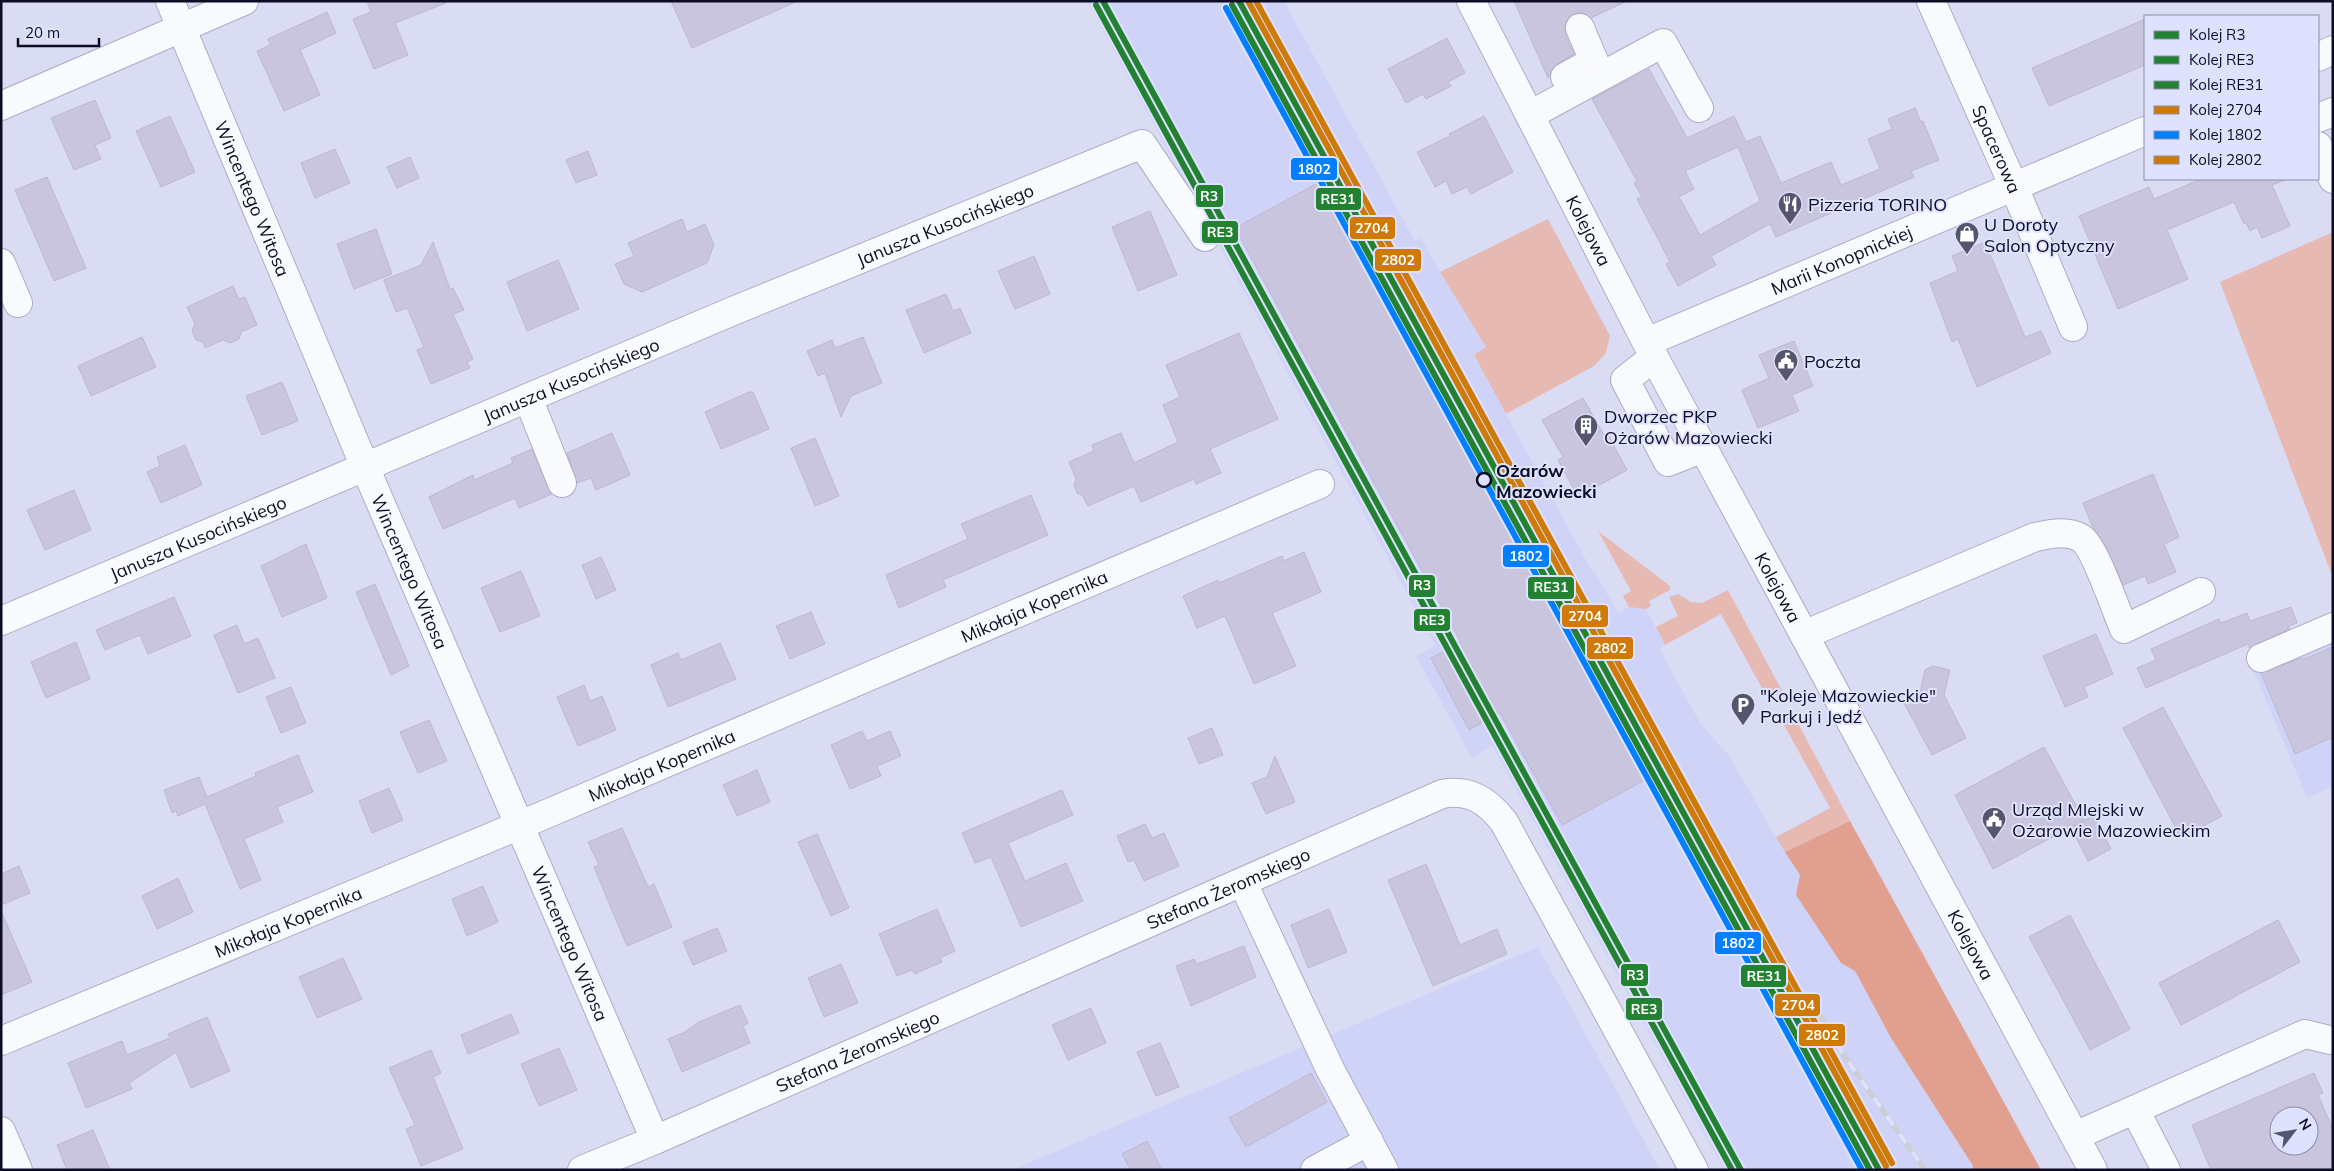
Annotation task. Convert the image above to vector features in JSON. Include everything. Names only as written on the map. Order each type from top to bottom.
[{"type":"street","name":"Wincentego Witosa","points":[[170,1],[366,467],[656,1140]]},
{"type":"street","points":[[1,106],[244,1]]},
{"type":"street","name":"Kolejowa","points":[[1471,1],[1703,448],[2093,1170]]},
{"type":"street","name":"Spacerowa","points":[[1931,1],[2014,187],[2073,327]]},
{"type":"street","points":[[1526,108],[1594,61],[1580,28]]},
{"type":"street","points":[[1526,108],[1664,43],[1699,108]]},
{"type":"street","points":[[2319,57],[2333,50]]},
{"type":"street","points":[[2319,118],[2333,112]]},
{"type":"street","name":"Marii Konopnickiej","points":[[1703,448],[1668,462],[1625,380],[1651,349],[2014,187],[2144,131]]},
{"type":"street","name":"Janusza Kusocińskiego","points":[[1,621],[733,311],[1142,144],[1205,237]]},
{"type":"street","points":[[2319,148],[2333,179]]},
{"type":"street","points":[[1,263],[18,303]]},
{"type":"street","points":[[528,398],[562,483]]},
{"type":"street","name":"Mikołaja Kopernika","points":[[1,1041],[520,825],[1320,484]]},
{"type":"street","points":[[1804,635],[2036,537],[2060,532],[2081,538],[2091,551],[2124,629],[2201,592]]},
{"type":"street","points":[[2261,658],[2333,627]]},
{"type":"street","name":"Stefana Żeromskiego","points":[[582,1170],[656,1140],[1442,794],[1454,792],[1469,794],[1482,799],[1494,809],[1504,822],[1694,1170]]},
{"type":"street","points":[[1243,883],[1330,1069],[1384,1170]]},
{"type":"street","points":[[2075,1136],[2305,1034],[2332,1042]]},
{"type":"street","points":[[2135,1110],[2166,1170]]},
{"type":"street","points":[[1,1132],[18,1170]]},
{"type":"street","points":[[1315,1170],[1369,1141]]},
{"type":"shaded area","points":[[1087,1],[1284,1],[1415,241],[1421,238],[1486,347],[1474,356],[1592,571],[1594,571],[1618,613],[1629,607],[1646,609],[1665,645],[1659,648],[1700,723],[1730,757],[1800,875],[1841,963],[1855,971],[1891,1038],[1973,1166],[1973,1170],[1724,1170],[1492,745],[1472,758],[1416,656],[1435,645]]},
{"type":"shaded area","points":[[1548,219],[1610,336],[1606,353],[1594,366],[1506,414],[1474,355],[1486,347],[1440,272]]},
{"type":"shaded area","points":[[2333,232],[2333,578],[2220,282]]},
{"type":"shaded area","points":[[1598,531],[1670,586],[1670,590],[1649,601],[1651,606],[1646,609],[1629,607],[1623,596],[1631,591]]},
{"type":"shaded area","points":[[1728,590],[1782,691],[1768,699],[1721,614],[1665,645],[1656,627],[1678,616],[1669,597],[1678,594],[1691,602],[1702,603]]},
{"type":"shaded area","points":[[2333,626],[2333,787],[2307,798],[2250,662]]},
{"type":"shaded area","points":[[1791,710],[1850,821],[1785,852],[1776,837],[1830,808],[1779,716]]},
{"type":"shaded area","points":[[1850,821],[2041,1170],[1973,1170],[1973,1166],[1891,1038],[1855,971],[1841,963],[1796,895],[1800,875],[1785,852]]},
{"type":"shaded area","points":[[1538,947],[1660,1170],[1012,1170]]},
{"type":"building","points":[[367,1],[446,1],[446,3],[395,23],[408,55],[374,69],[353,19],[371,12]]},
{"type":"building","points":[[671,1],[798,1],[692,48]]},
{"type":"building","points":[[1514,1],[1627,1],[1591,18],[1581,12],[1573,14],[1568,18],[1565,34],[1574,54],[1557,64],[1548,78]]},
{"type":"building","points":[[327,12],[336,33],[300,50],[320,95],[284,111],[257,51],[270,45],[268,39]]},
{"type":"building","points":[[2144,19],[2144,65],[2049,106],[2032,68]]},
{"type":"building","points":[[1447,38],[1465,73],[1448,82],[1451,86],[1426,99],[1423,94],[1406,103],[1388,69]]},
{"type":"building","points":[[1649,69],[1687,138],[1734,116],[1746,142],[1760,136],[1781,183],[1831,162],[1841,185],[1880,169],[1868,139],[1892,129],[1888,119],[1915,108],[1921,122],[1923,121],[1939,160],[1911,171],[1914,177],[1776,237],[1770,224],[1711,256],[1716,265],[1678,286],[1666,264],[1670,262],[1637,199],[1642,197],[1634,183],[1637,181],[1592,99]],"holes":[[[1738,147],[1760,201],[1700,235],[1679,197],[1694,189],[1685,171]]]},
{"type":"building","points":[[95,100],[111,138],[95,145],[101,159],[74,170],[51,118]]},
{"type":"building","points":[[170,116],[195,172],[161,187],[136,131]]},
{"type":"building","points":[[1484,116],[1513,172],[1471,194],[1467,187],[1452,194],[1446,181],[1435,187],[1417,152],[1450,136],[1449,134]]},
{"type":"building","points":[[335,149],[350,183],[315,198],[301,163]]},
{"type":"building","points":[[588,151],[597,175],[576,183],[566,160]]},
{"type":"building","points":[[410,157],[419,178],[397,188],[387,167]]},
{"type":"building","points":[[47,177],[86,268],[54,281],[15,190]]},
{"type":"building","points":[[1327,178],[1654,775],[1562,825],[1500,713],[1469,730],[1431,658],[1461,642],[1235,228]]},
{"type":"building","points":[[2199,180],[2285,180],[2272,185],[2290,226],[2262,238],[2257,227],[2250,231],[2246,222],[2244,224],[2234,202],[2167,230],[2188,279],[2118,309],[2079,216],[2149,187],[2154,199]]},
{"type":"building","points":[[1150,211],[1177,275],[1138,291],[1112,227]]},
{"type":"building","points":[[682,219],[687,232],[705,224],[714,245],[707,263],[642,292],[624,284],[615,264],[634,256],[628,243]]},
{"type":"building","points":[[376,229],[392,274],[354,289],[337,244]]},
{"type":"building","points":[[433,242],[450,289],[453,288],[464,310],[453,314],[473,359],[467,362],[470,368],[431,384],[417,350],[424,347],[407,308],[396,312],[384,280],[421,265]]},
{"type":"building","points":[[1985,242],[2025,337],[2041,331],[2051,353],[1977,387],[1958,339],[1952,342],[1930,283],[1958,271],[1952,256]]},
{"type":"building","points":[[1034,256],[1050,294],[1015,309],[998,271]]},
{"type":"building","points":[[558,260],[579,309],[527,331],[507,282]]},
{"type":"building","points":[[233,286],[239,299],[245,297],[257,325],[241,332],[239,339],[230,343],[223,340],[205,348],[203,342],[196,340],[192,331],[195,324],[187,307]]},
{"type":"building","points":[[946,294],[953,311],[960,308],[971,333],[924,353],[906,310]]},
{"type":"building","points":[[1239,333],[1278,419],[1210,449],[1221,473],[1196,484],[1194,479],[1141,502],[1134,486],[1088,506],[1082,495],[1077,493],[1074,485],[1076,479],[1069,462],[1094,451],[1092,445],[1121,433],[1134,463],[1178,442],[1163,405],[1180,397],[1166,365]]},
{"type":"building","points":[[142,337],[156,367],[91,396],[78,366]]},
{"type":"building","points":[[863,337],[882,383],[851,396],[841,417],[825,373],[818,376],[807,351],[832,340],[835,348]]},
{"type":"building","name":"Poczta","points":[[1794,341],[1813,386],[1792,395],[1799,411],[1758,428],[1742,390],[1769,378],[1759,355]]},
{"type":"building","points":[[282,382],[298,421],[262,435],[246,396]]},
{"type":"building","points":[[749,392],[753,392],[769,429],[721,449],[705,412]]},
{"type":"building","name":"Dworzec PKP Ożarów Mazowiecki","points":[[1583,398],[1604,435],[1607,433],[1627,470],[1578,497],[1558,460],[1563,457],[1542,420]]},
{"type":"building","points":[[612,433],[630,475],[596,490],[591,478],[577,483],[567,453]]},
{"type":"building","points":[[815,438],[839,496],[815,506],[791,448]]},
{"type":"building","points":[[185,445],[202,485],[161,503],[147,472],[160,466],[157,457]]},
{"type":"building","points":[[532,449],[552,494],[519,508],[515,498],[443,529],[429,497],[473,475],[474,480],[513,463],[511,458]]},
{"type":"building","points":[[2153,474],[2179,537],[2164,544],[2176,572],[2148,584],[2145,576],[2123,585],[2106,547],[2093,528],[2083,503]]},
{"type":"building","points":[[74,490],[91,530],[45,550],[27,510]]},
{"type":"building","points":[[1031,495],[1048,535],[943,580],[946,587],[899,608],[886,575],[968,539],[961,524]]},
{"type":"building","points":[[306,544],[327,598],[282,617],[261,566]]},
{"type":"building","points":[[1304,552],[1321,592],[1272,613],[1296,666],[1254,684],[1225,616],[1197,628],[1183,596],[1218,580],[1219,583],[1282,556],[1284,561]]},
{"type":"building","points":[[601,557],[616,590],[596,599],[582,565]]},
{"type":"building","points":[[521,571],[540,616],[500,632],[481,588]]},
{"type":"building","points":[[375,584],[409,666],[391,675],[356,592]]},
{"type":"building","points":[[174,597],[191,636],[148,654],[140,635],[105,650],[96,630]]},
{"type":"building","points":[[2291,607],[2297,623],[2289,626],[2290,629],[2250,648],[2248,644],[2146,688],[2137,668],[2156,660],[2151,649],[2219,619],[2221,623],[2247,613],[2250,621]]},
{"type":"building","points":[[811,612],[825,644],[790,659],[776,626]]},
{"type":"building","points":[[237,625],[244,644],[258,638],[275,678],[238,693],[214,635]]},
{"type":"building","points":[[2096,634],[2113,674],[2084,687],[2088,697],[2065,707],[2043,656]]},
{"type":"building","points":[[76,642],[90,679],[46,698],[31,662]]},
{"type":"building","points":[[720,643],[736,679],[668,707],[651,665],[678,653],[681,660]]},
{"type":"building","points":[[2333,647],[2333,737],[2295,754],[2261,673],[2301,658],[2302,660]]},
{"type":"building","points":[[1933,666],[1950,670],[1944,695],[1966,738],[1932,755],[1903,701],[1920,692],[1925,670]]},
{"type":"building","points":[[584,685],[590,701],[602,696],[616,730],[578,746],[557,697]]},
{"type":"building","points":[[291,687],[306,723],[281,733],[266,697]]},
{"type":"building","points":[[2163,707],[2222,816],[2181,838],[2123,728]]},
{"type":"building","points":[[429,720],[447,761],[418,773],[400,732]]},
{"type":"building","points":[[1212,728],[1223,755],[1199,764],[1188,738]]},
{"type":"building","points":[[862,731],[867,741],[890,731],[901,756],[877,766],[881,776],[850,789],[831,745]]},
{"type":"building","points":[[2044,747],[2084,820],[1993,869],[1955,795]]},
{"type":"building","points":[[298,755],[313,792],[277,807],[283,822],[244,839],[261,880],[240,889],[205,804],[178,816],[176,811],[172,813],[164,790],[199,777],[207,797],[256,776],[255,773]]},
{"type":"building","points":[[1275,756],[1295,802],[1266,814],[1252,783],[1267,777]]},
{"type":"building","points":[[757,770],[770,802],[737,816],[723,785]]},
{"type":"building","points":[[389,788],[403,820],[372,833],[359,801]]},
{"type":"building","points":[[1062,790],[1073,815],[1008,843],[1025,881],[1066,863],[1083,901],[1021,927],[991,857],[975,863],[962,833]]},
{"type":"building","points":[[2093,816],[2111,849],[2088,861],[2071,828]]},
{"type":"building","points":[[1145,824],[1152,838],[1164,833],[1179,866],[1144,881],[1134,860],[1128,862],[1117,836]]},
{"type":"building","points":[[622,828],[648,887],[654,884],[672,927],[627,946],[594,867],[599,865],[588,842]]},
{"type":"building","points":[[817,834],[849,908],[831,916],[798,842]]},
{"type":"building","points":[[1426,864],[1460,945],[1497,929],[1507,954],[1433,986],[1388,880]]},
{"type":"building","points":[[19,866],[30,893],[1,905],[1,874]]},
{"type":"building","points":[[178,878],[193,912],[157,929],[142,896]]},
{"type":"building","points":[[483,886],[498,922],[467,936],[452,899]]},
{"type":"building","points":[[937,909],[955,951],[940,958],[942,962],[915,974],[912,970],[897,976],[879,934]]},
{"type":"building","points":[[1329,909],[1347,952],[1308,968],[1291,925]]},
{"type":"building","points":[[1,911],[32,982],[1,995]]},
{"type":"building","points":[[2070,915],[2130,1029],[2090,1050],[2029,937]]},
{"type":"building","points":[[2278,920],[2300,962],[2181,1025],[2159,983]]},
{"type":"building","points":[[717,928],[727,951],[693,965],[683,942]]},
{"type":"building","points":[[1244,946],[1256,977],[1191,1006],[1176,966],[1194,959],[1197,964]]},
{"type":"building","points":[[343,958],[362,999],[317,1018],[299,977]]},
{"type":"building","points":[[841,964],[858,1003],[824,1017],[808,978]]},
{"type":"building","points":[[740,1005],[748,1023],[743,1026],[750,1043],[682,1072],[668,1039],[683,1033],[699,1022]]},
{"type":"building","points":[[1091,1008],[1106,1043],[1068,1060],[1052,1025]]},
{"type":"building","points":[[511,1014],[519,1033],[468,1054],[461,1035]]},
{"type":"building","points":[[207,1017],[230,1071],[191,1088],[176,1052],[129,1083],[132,1089],[86,1108],[68,1063],[122,1041],[127,1055],[170,1038],[168,1034]]},
{"type":"building","points":[[1160,1043],[1179,1087],[1156,1096],[1137,1052]]},
{"type":"building","points":[[559,1048],[577,1090],[539,1106],[521,1064]]},
{"type":"building","points":[[431,1050],[441,1073],[433,1077],[463,1149],[421,1166],[406,1129],[415,1125],[389,1068]]},
{"type":"building","points":[[1311,1073],[1327,1102],[1246,1147],[1229,1118]]},
{"type":"building","points":[[2314,1073],[2323,1093],[2318,1095],[2333,1129],[2333,1170],[2211,1170],[2192,1125]]},
{"type":"building","points":[[93,1130],[110,1170],[67,1170],[57,1145]]},
{"type":"building","points":[[1147,1141],[1162,1170],[1131,1170],[1122,1154]]},
{"type":"railway","points":[[1814,1006],[1845,1057],[1925,1170]]},
{"type":"rail line","name":"R3","points":[[1103,1],[1741,1170]]},
{"type":"rail line","name":"R3","points":[[1239,1],[1879,1170]]},
{"type":"rail line","name":"2704","points":[[1248,1],[1886,1166]]},
{"type":"rail line","name":"2802","points":[[1256,1],[1892,1163]]},
{"type":"rail line","name":"RE3","points":[[1096,5],[1732,1170]]},
{"type":"rail line","name":"RE31","points":[[1232,5],[1870,1170]]},
{"type":"rail line","name":"1802","points":[[1226,8],[1862,1170]]},
{"type":"place","name":"Pizzeria TORINO","points":[[1790,225]]},
{"type":"place","name":"U Doroty Salon Optyczny","points":[[1967,255]]},
{"type":"place","name":"Poczta","points":[[1786,382]]},
{"type":"place","name":"Dworzec PKP Ożarów Mazowiecki","points":[[1586,447]]},
{"type":"place","name":"Ożarów Mazowiecki","points":[[1484,480]]},
{"type":"place","name":"\"Koleje Mazowieckie\" Parkuj i Jedź","points":[[1743,726]]},
{"type":"place","name":"Urząd MIejski w Ożarowie Mazowieckim","points":[[1994,840]]}]
